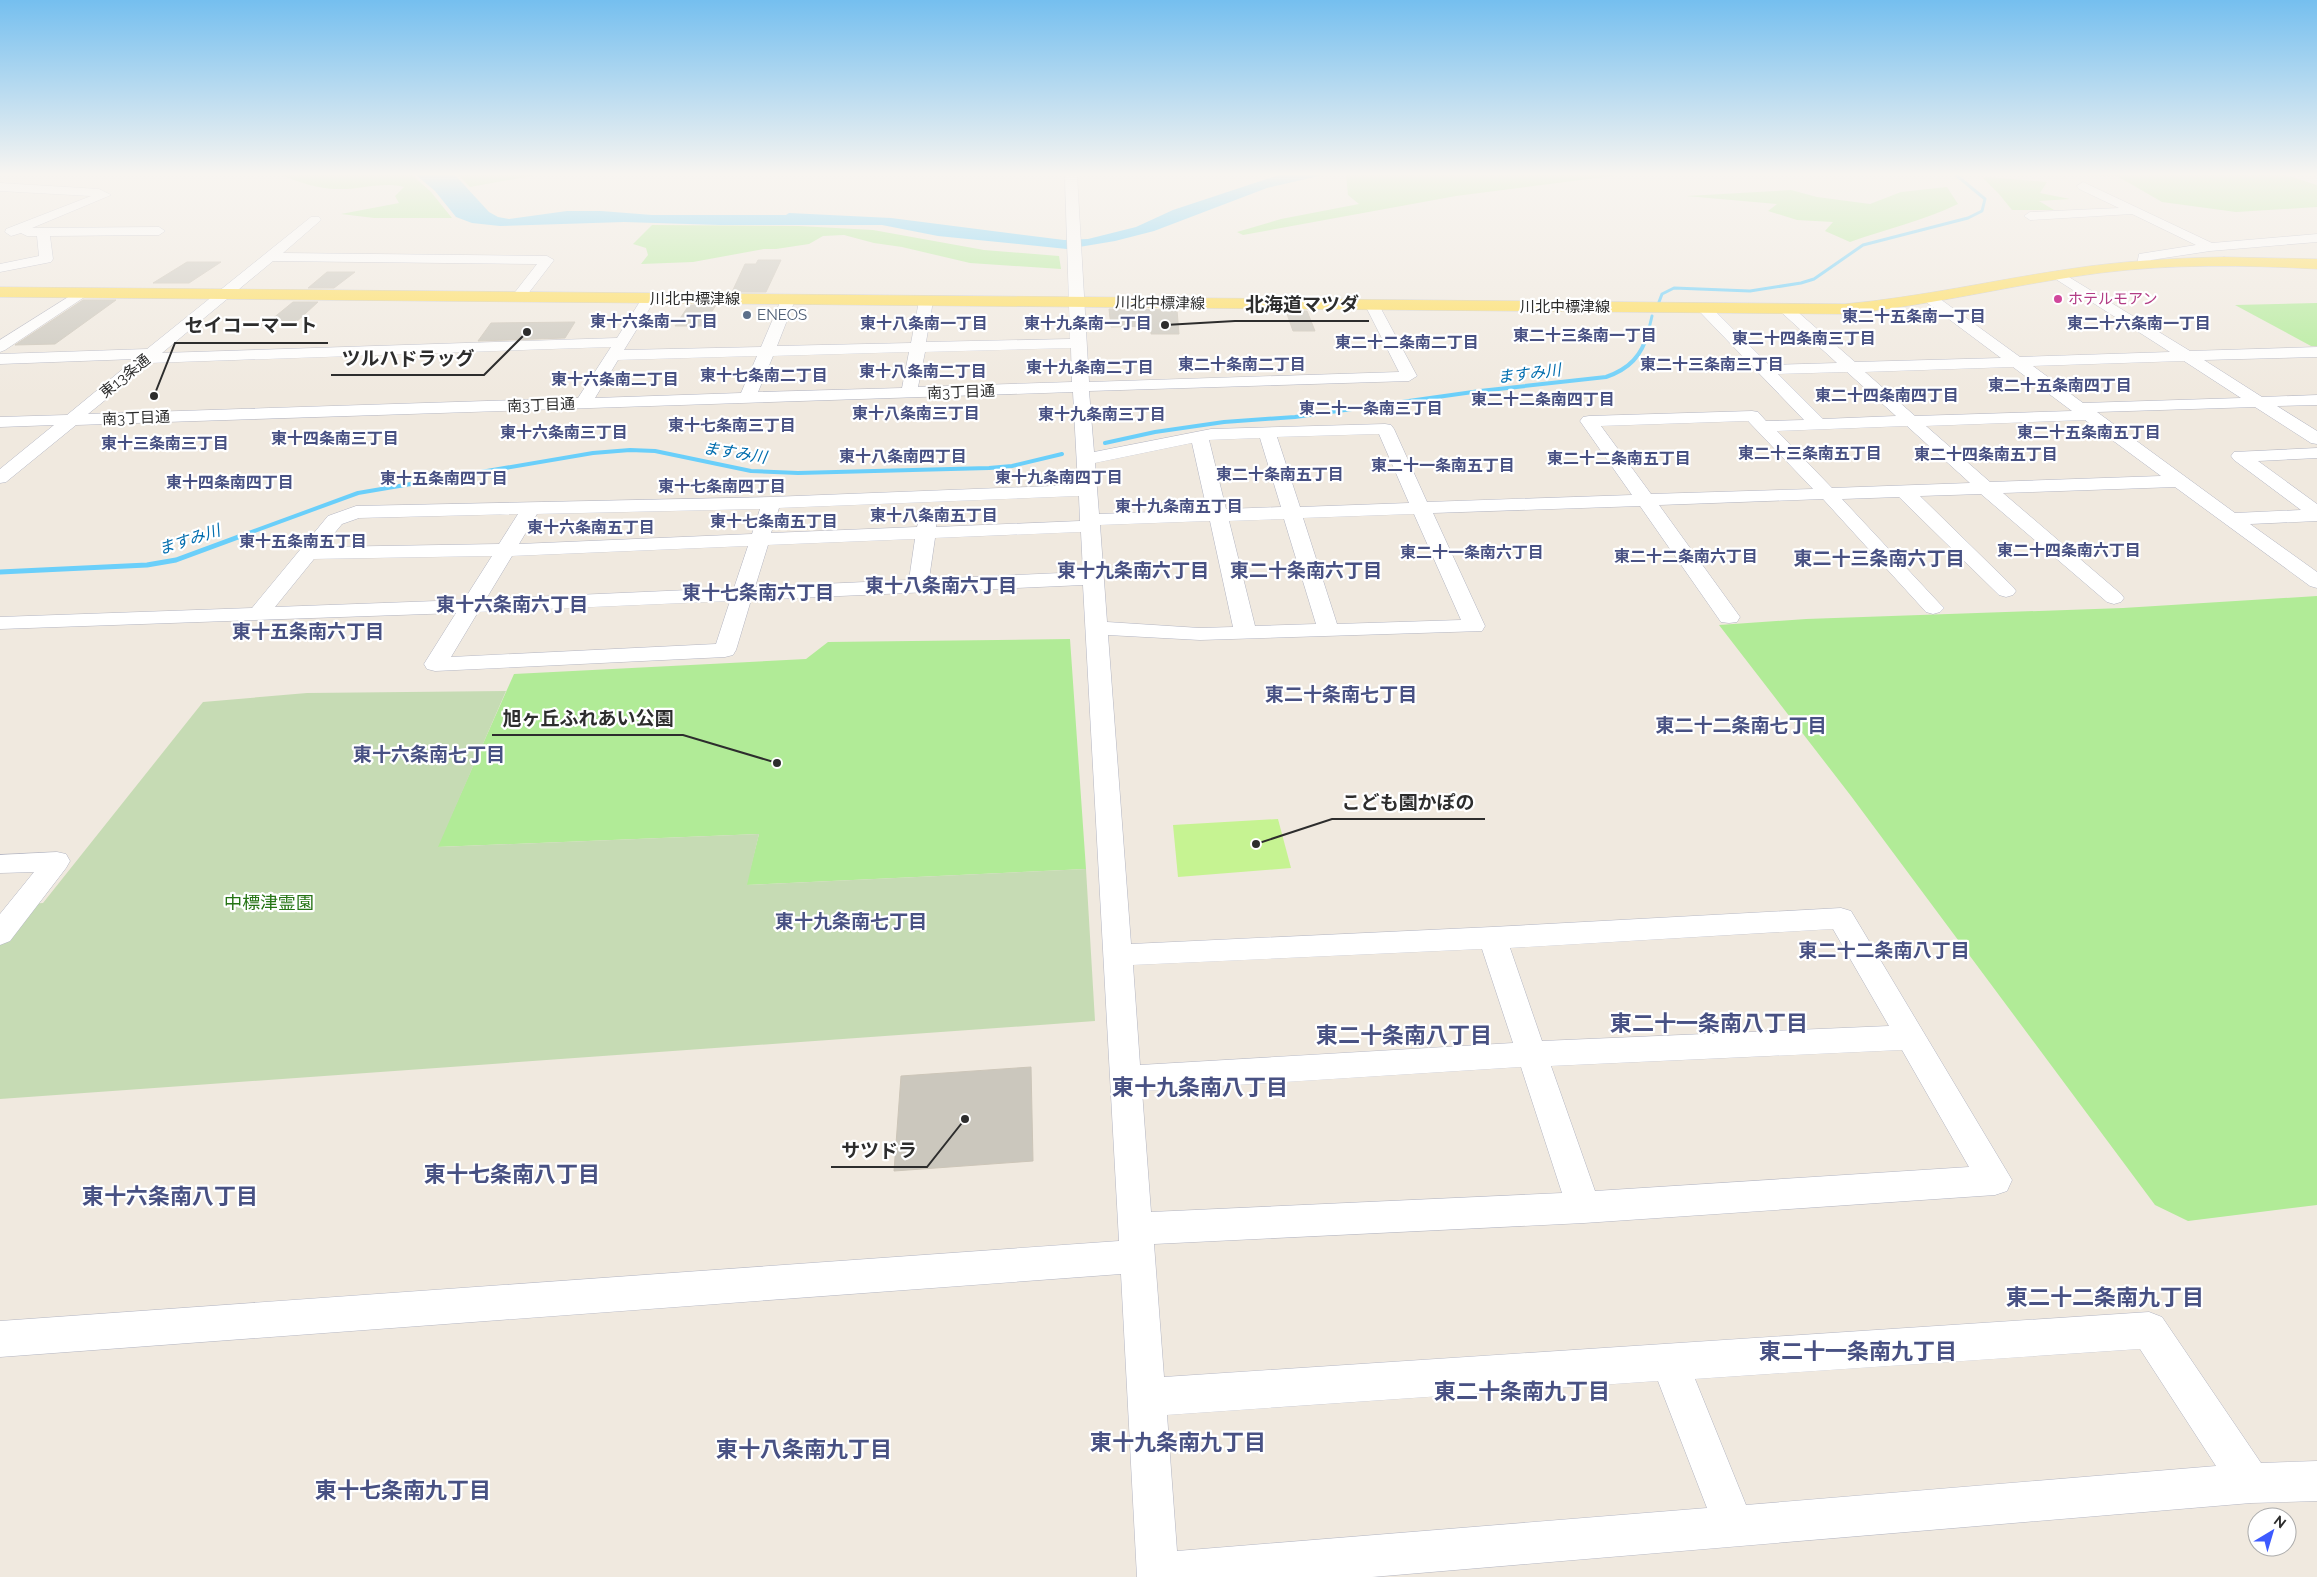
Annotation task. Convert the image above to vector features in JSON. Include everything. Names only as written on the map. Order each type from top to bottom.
[{"type":"main road","name":"川北中標津線","points":[[0,292],[1786,309],[1868,307],[1931,299],[2059,275],[2144,264],[2211,262],[2317,264]]},
{"type":"street","points":[[0,268],[46,259],[45,249]]},
{"type":"street","name":"東13条通","points":[[2,474],[72,420],[279,249]]},
{"type":"street","points":[[1075,249],[1078,343],[1095,578],[1158,1575],[2251,1483],[2317,1481]]},
{"type":"street","points":[[2144,264],[2144,257],[2199,249]]},
{"type":"street","points":[[268,257],[547,260],[519,296]]},
{"type":"street","points":[[2059,275],[2317,438]]},
{"type":"street","points":[[0,347],[82,293]]},
{"type":"street","points":[[583,404],[649,298]]},
{"type":"street","points":[[1931,299],[2317,582]]},
{"type":"street","points":[[747,399],[765,351],[788,300]]},
{"type":"street","points":[[909,394],[926,301]]},
{"type":"street","name":"南3丁目通","points":[[0,422],[909,394],[1410,376],[1372,305]]},
{"type":"street","points":[[1704,308],[1818,424]]},
{"type":"street","points":[[1786,309],[1854,367],[1986,488],[2114,598]]},
{"type":"street","points":[[0,359],[618,349],[765,351],[1078,343]]},
{"type":"street","points":[[1766,370],[2317,352]]},
{"type":"street","points":[[1764,426],[1913,421],[2317,400]]},
{"type":"street","points":[[1729,617],[1589,421],[1752,416],[1764,426],[1933,608]]},
{"type":"street","points":[[1087,459],[1199,436],[1385,429],[1474,626],[1245,631],[1200,634],[1098,628]]},
{"type":"street","points":[[1267,432],[1290,514],[1328,629]]},
{"type":"street","points":[[1199,436],[1245,631]]},
{"type":"street","points":[[2317,453],[2240,456],[2317,514]]},
{"type":"street","points":[[309,553],[506,550],[926,532],[1218,516],[2178,481]]},
{"type":"street","points":[[259,613],[335,520],[356,512],[771,503],[1089,490]]},
{"type":"street","points":[[1904,491],[2006,591]]},
{"type":"street","points":[[918,587],[930,496]]},
{"type":"street","points":[[532,507],[472,606],[434,664],[725,650],[741,593],[771,503]]},
{"type":"street","points":[[2229,519],[2317,514]]},
{"type":"street","points":[[0,623],[472,606],[1095,578]]},
{"type":"street","points":[[0,864],[58,861],[0,934]]},
{"type":"street","points":[[0,1339],[1137,1242],[1584,1207],[1995,1180],[1841,918],[1492,938],[1119,954]]},
{"type":"street","points":[[1492,938],[1584,1207]]},
{"type":"street","points":[[1127,1079],[1532,1054],[1911,1037]]},
{"type":"street","points":[[1147,1397],[2149,1330],[2251,1483]]},
{"type":"street","points":[[1669,1362],[1734,1526]]},
{"type":"green space","points":[[646,249],[779,249],[764,249],[693,262],[641,264],[648,255]]},
{"type":"green space","points":[[909,249],[976,249],[1059,256],[1061,269],[970,263]]},
{"type":"green space","points":[[2317,303],[2317,346],[2311,346],[2235,305]]},
{"type":"green space","points":[[2317,596],[2317,1205],[2188,1221],[2155,1205],[1851,796],[1719,625],[1806,619],[2123,608]]},
{"type":"green space","points":[[1070,639],[1086,869],[746,885],[759,834],[437,847],[514,674],[806,659],[828,642]]},
{"type":"green space","name":"中標津霊園","points":[[506,691],[438,847],[759,834],[747,885],[1086,869],[1095,1021],[0,1099],[0,941],[28,904],[43,903],[203,702],[307,693]]},
{"type":"green space","points":[[1278,819],[1291,868],[1178,877],[1173,825]]},
{"type":"building","points":[[758,260],[781,260],[766,292],[732,292],[745,264],[756,264]]},
{"type":"building","points":[[187,262],[221,262],[189,283],[153,283]]},
{"type":"building","points":[[327,272],[355,272],[334,288],[308,288]]},
{"type":"building","points":[[83,300],[116,300],[55,344],[15,345]]},
{"type":"building","points":[[293,302],[318,302],[294,324],[266,324]]},
{"type":"building","points":[[689,305],[716,305],[703,326],[675,326]]},
{"type":"building","points":[[1109,309],[1177,310],[1179,334],[1151,334],[1151,326],[1111,327]]},
{"type":"building","points":[[1286,311],[1307,311],[1315,331],[1293,331]]},
{"type":"building","points":[[575,322],[565,338],[478,341],[491,323]]},
{"type":"building","points":[[1031,1067],[1033,1161],[894,1171],[901,1076]]},
{"type":"waterway","name":"ますみ川","points":[[1659,302],[1662,294],[1674,288],[1750,291],[1801,283],[1814,279],[1858,249]]},
{"type":"waterway","name":"ますみ川","points":[[1648,333],[1652,316]]},
{"type":"waterway","name":"ますみ川","points":[[1105,443],[1155,432],[1224,422],[1295,417],[1480,391],[1606,377],[1628,366],[1638,355],[1648,332]]},
{"type":"waterway","name":"ますみ川","points":[[238,537],[358,493],[593,453],[630,450],[655,451],[751,471],[798,473],[989,468],[1012,466],[1062,454]]},
{"type":"waterway","name":"ますみ川","points":[[0,572],[147,565],[176,560],[241,536]]},
{"type":"place","name":"ホテルモアン","points":[[2058,299]]},
{"type":"place","name":"ENEOS","points":[[747,315]]},
{"type":"place","name":"北海道マツダ","points":[[1165,325]]},
{"type":"place","name":"ツルハドラッグ","points":[[527,332]]},
{"type":"place","name":"セイコーマート","points":[[154,396]]},
{"type":"place","name":"旭ヶ丘ふれあい公園","points":[[777,763]]},
{"type":"place","name":"こども園かぽの","points":[[1256,844]]},
{"type":"place","name":"サツドラ","points":[[965,1119]]},
{"type":"district","name":"東二十五条南一丁目","points":[[1914,316]]},
{"type":"district","name":"東十六条南一丁目","points":[[654,321]]},
{"type":"district","name":"東十八条南一丁目","points":[[924,323]]},
{"type":"district","name":"東十九条南一丁目","points":[[1088,323]]},
{"type":"district","name":"東二十六条南一丁目","points":[[2139,323]]},
{"type":"district","name":"東二十三条南一丁目","points":[[1585,335]]},
{"type":"district","name":"東二十四条南三丁目","points":[[1804,338]]},
{"type":"district","name":"東二十二条南二丁目","points":[[1407,342]]},
{"type":"district","name":"東二十条南二丁目","points":[[1242,364]]},
{"type":"district","name":"東二十三条南三丁目","points":[[1712,364]]},
{"type":"district","name":"東十九条南二丁目","points":[[1090,367]]},
{"type":"district","name":"東十八条南二丁目","points":[[923,371]]},
{"type":"district","name":"東十七条南二丁目","points":[[764,375]]},
{"type":"district","name":"東十六条南二丁目","points":[[615,379]]},
{"type":"district","name":"東二十五条南四丁目","points":[[2060,385]]},
{"type":"district","name":"東二十四条南四丁目","points":[[1887,395]]},
{"type":"district","name":"東二十二条南四丁目","points":[[1543,399]]},
{"type":"district","name":"東二十一条南三丁目","points":[[1371,408]]},
{"type":"district","name":"東十八条南三丁目","points":[[916,413]]},
{"type":"district","name":"東十九条南三丁目","points":[[1102,414]]},
{"type":"district","name":"東十七条南三丁目","points":[[732,425]]},
{"type":"district","name":"東十六条南三丁目","points":[[564,432]]},
{"type":"district","name":"東二十五条南五丁目","points":[[2089,432]]},
{"type":"district","name":"東十四条南三丁目","points":[[335,438]]},
{"type":"district","name":"東十三条南三丁目","points":[[165,443]]},
{"type":"district","name":"東二十三条南五丁目","points":[[1810,453]]},
{"type":"district","name":"東二十四条南五丁目","points":[[1986,454]]},
{"type":"district","name":"東十八条南四丁目","points":[[903,456]]},
{"type":"district","name":"東二十二条南五丁目","points":[[1619,458]]},
{"type":"district","name":"東二十一条南五丁目","points":[[1443,465]]},
{"type":"district","name":"東二十条南五丁目","points":[[1280,474]]},
{"type":"district","name":"東十九条南四丁目","points":[[1059,477]]},
{"type":"district","name":"東十五条南四丁目","points":[[444,478]]},
{"type":"district","name":"東十四条南四丁目","points":[[230,482]]},
{"type":"district","name":"東十七条南四丁目","points":[[722,486]]},
{"type":"district","name":"東十九条南五丁目","points":[[1179,506]]},
{"type":"district","name":"東十八条南五丁目","points":[[934,515]]},
{"type":"district","name":"東十七条南五丁目","points":[[774,521]]},
{"type":"district","name":"東十六条南五丁目","points":[[591,527]]},
{"type":"district","name":"東十五条南五丁目","points":[[303,541]]},
{"type":"district","name":"東二十四条南六丁目","points":[[2069,550]]},
{"type":"district","name":"東二十一条南六丁目","points":[[1472,552]]},
{"type":"district","name":"東二十二条南六丁目","points":[[1686,556]]},
{"type":"district","name":"東二十三条南六丁目","points":[[1879,558]]},
{"type":"district","name":"東十九条南六丁目","points":[[1133,570]]},
{"type":"district","name":"東二十条南六丁目","points":[[1306,570]]},
{"type":"district","name":"東十八条南六丁目","points":[[941,585]]},
{"type":"district","name":"東十七条南六丁目","points":[[758,592]]},
{"type":"district","name":"東十六条南六丁目","points":[[512,604]]},
{"type":"district","name":"東十五条南六丁目","points":[[308,631]]},
{"type":"district","name":"東二十条南七丁目","points":[[1341,694]]},
{"type":"district","name":"東二十二条南七丁目","points":[[1741,725]]},
{"type":"district","name":"東十六条南七丁目","points":[[429,754]]},
{"type":"district","name":"東十九条南七丁目","points":[[851,921]]},
{"type":"district","name":"東二十二条南八丁目","points":[[1884,950]]},
{"type":"district","name":"東二十一条南八丁目","points":[[1709,1023]]},
{"type":"district","name":"東二十条南八丁目","points":[[1404,1035]]},
{"type":"district","name":"東十九条南八丁目","points":[[1200,1087]]},
{"type":"district","name":"東十七条南八丁目","points":[[512,1174]]},
{"type":"district","name":"東十六条南八丁目","points":[[170,1196]]},
{"type":"district","name":"東二十二条南九丁目","points":[[2105,1297]]},
{"type":"district","name":"東二十一条南九丁目","points":[[1858,1351]]},
{"type":"district","name":"東二十条南九丁目","points":[[1522,1391]]},
{"type":"district","name":"東十九条南九丁目","points":[[1178,1442]]},
{"type":"district","name":"東十八条南九丁目","points":[[804,1449]]},
{"type":"district","name":"東十七条南九丁目","points":[[403,1490]]}]
